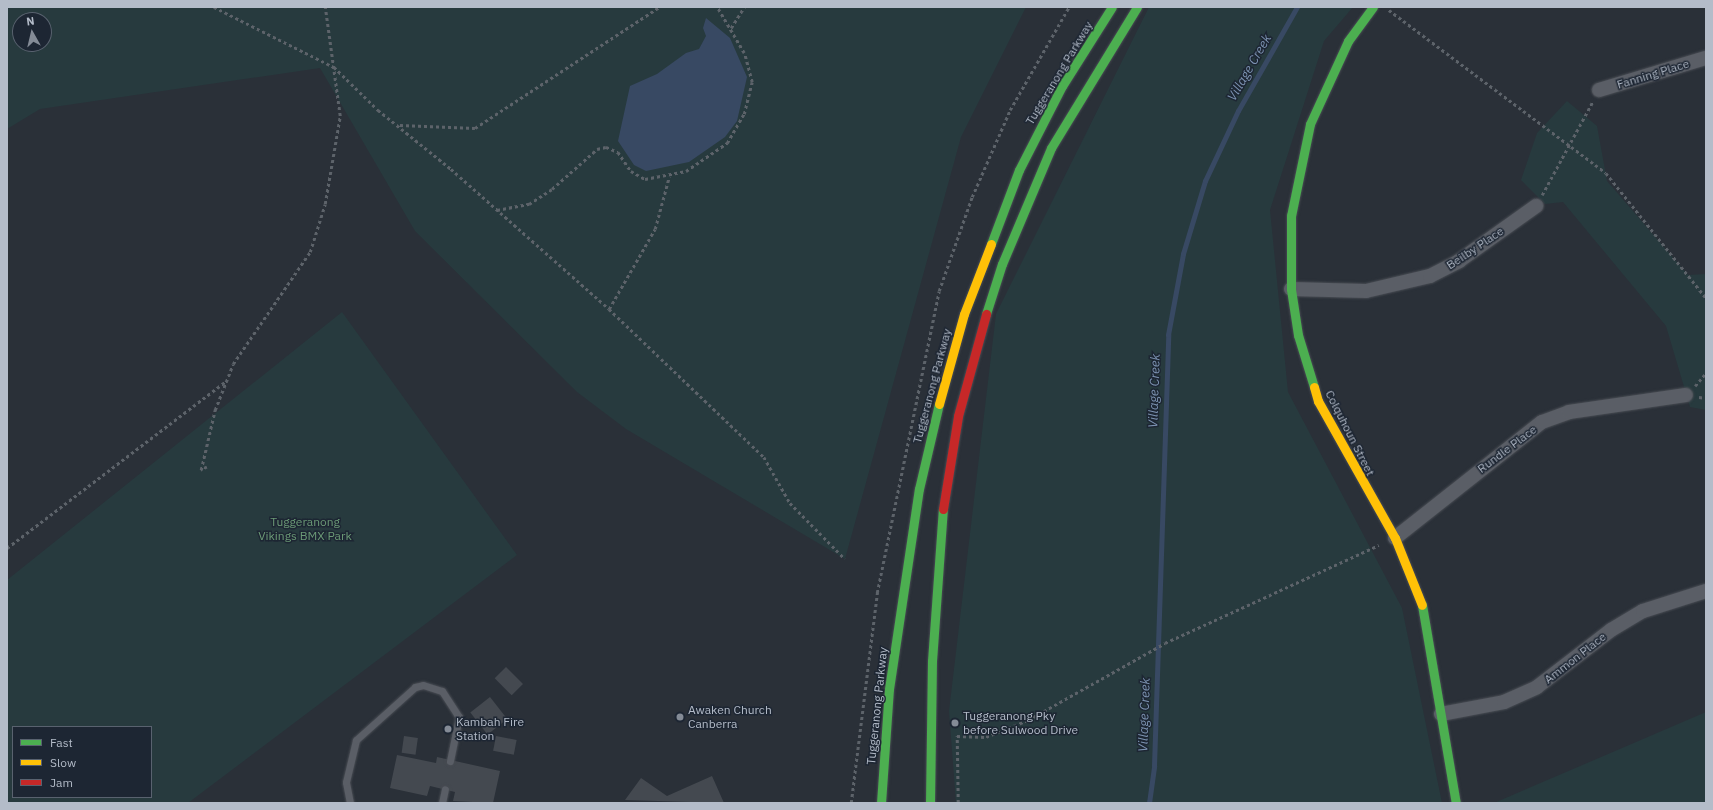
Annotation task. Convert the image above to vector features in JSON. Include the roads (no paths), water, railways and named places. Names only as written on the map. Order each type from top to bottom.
[{"type":"main road","name":"Tuggeranong Parkway","points":[[881,803],[889,689],[919,489],[931,430],[964,314],[990,238],[1022,163],[1062,86],[1112,7]]},
{"type":"main road","points":[[930,803],[932,661],[941,523],[958,416],[970,366],[1002,264],[1051,148],[1137,7]]},
{"type":"main road","name":"Colquhoun Street","points":[[1373,7],[1341,55],[1310,124],[1291,216],[1291,289],[1298,335],[1318,401],[1394,538],[1420,595],[1430,638],[1440,714],[1456,803]]},
{"type":"street","name":"Fanning Place","points":[[1599,90],[1706,58]]},
{"type":"street","name":"Beilby Place","points":[[1291,289],[1366,291],[1430,276],[1459,261],[1536,206]]},
{"type":"street","name":"Rundle Place","points":[[1394,538],[1542,422],[1569,412],[1686,395]]},
{"type":"street","name":"Ammon Place","points":[[1440,714],[1504,702],[1537,687],[1611,630],[1643,611],[1706,591]]},
{"type":"lane","points":[[350,803],[346,782],[356,740],[415,687],[423,685],[442,692],[459,717],[450,760]]},
{"type":"lane","points":[[442,803],[445,789]]},
{"type":"water","points":[[706,18],[730,38],[747,77],[737,121],[725,137],[689,162],[646,171],[634,165],[618,141],[630,86],[657,74],[686,53],[699,49],[706,36],[703,28]]},
{"type":"waterway","name":"Village Creek","points":[[1149,803],[1154,766],[1168,335],[1183,254],[1205,181],[1238,111],[1297,7]]},
{"type":"place","name":"Awaken Church Canberra","points":[[680,717]]},
{"type":"place","name":"Tuggeranong Pky before Sulwood Drive","points":[[955,723]]},
{"type":"place","name":"Kambah Fire Station","points":[[448,729]]},
{"type":"park label","name":"Tuggeranong Vikings BMX Park","points":[[305,529]]}]
